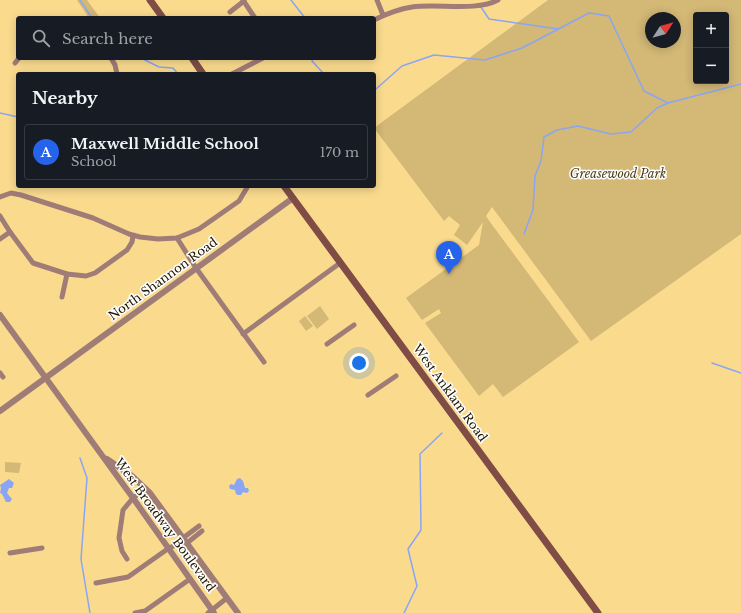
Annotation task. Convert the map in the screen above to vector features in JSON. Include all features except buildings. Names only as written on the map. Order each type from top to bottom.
[{"type":"main road","points":[[150,0],[160,16]]},
{"type":"main road","points":[[193,60],[202,72]]},
{"type":"main road","name":"West Anklam Road","points":[[286,188],[598,613]]},
{"type":"street","points":[[377,0],[382,16]]},
{"type":"street","points":[[376,19],[412,7],[479,5],[498,0]]},
{"type":"street","points":[[230,12],[244,1],[254,16]]},
{"type":"street","points":[[112,60],[117,72]]},
{"type":"street","points":[[236,72],[259,60]]},
{"type":"street","points":[[0,197],[11,193],[21,194],[94,218],[133,236],[158,239],[177,238],[199,229],[239,201],[247,188]]},
{"type":"street","name":"North Shannon Road","points":[[0,412],[293,198]]},
{"type":"street","points":[[0,216],[33,263],[67,274],[86,276],[95,273],[127,250],[132,242],[133,236]]},
{"type":"street","points":[[0,239],[10,232]]},
{"type":"street","points":[[177,238],[196,268],[264,362]]},
{"type":"street","points":[[243,334],[340,263]]},
{"type":"street","points":[[62,297],[67,274]]},
{"type":"street","name":"West Broadway Boulevard","points":[[0,315],[169,548],[211,612]]},
{"type":"street","points":[[327,344],[354,325]]},
{"type":"street","points":[[368,395],[396,376]]},
{"type":"street","name":"West Broadway Boulevard","points":[[97,449],[115,465],[132,476],[146,489],[238,613]]},
{"type":"street","points":[[127,559],[122,551],[119,538],[123,510],[133,498],[146,489]]},
{"type":"street","points":[[185,540],[199,526]]},
{"type":"street","points":[[96,583],[128,577],[169,548],[202,531]]},
{"type":"street","points":[[10,553],[42,548]]},
{"type":"street","points":[[135,613],[145,610],[190,579]]},
{"type":"street","points":[[211,612],[227,598]]},
{"type":"green space","points":[[77,0],[87,0],[99,16],[88,16]]},
{"type":"green space","name":"Greasewood Park","points":[[548,0],[741,0],[741,234],[591,341],[492,207],[486,216],[579,342],[503,397],[493,384],[479,396],[425,323],[441,313],[439,309],[422,320],[406,298],[479,245],[483,222],[467,245],[454,235],[460,225],[449,216],[444,221],[376,131],[376,127]]},
{"type":"green space","points":[[320,306],[329,319],[317,329],[307,316]]},
{"type":"green space","points":[[305,316],[313,326],[306,331],[299,321]]},
{"type":"green space","points":[[5,462],[21,463],[19,473],[5,472]]},
{"type":"water","points":[[240,478],[243,481],[245,488],[248,488],[249,491],[238,495],[236,494],[235,490],[230,489],[229,486],[231,484],[234,485],[237,479]]},
{"type":"water","points":[[9,479],[14,483],[12,488],[9,488],[7,493],[12,499],[10,502],[6,502],[0,493],[0,485]]},
{"type":"waterway","points":[[80,0],[91,16]]},
{"type":"waterway","points":[[291,0],[303,16]]},
{"type":"waterway","points":[[481,7],[489,19],[558,29]]},
{"type":"waterway","points":[[376,89],[402,66],[434,55],[485,60],[522,48],[589,13],[609,16],[644,91],[668,103],[741,84]]},
{"type":"waterway","points":[[145,60],[159,67],[173,68],[176,72]]},
{"type":"waterway","points":[[312,60],[322,72]]},
{"type":"waterway","points":[[524,234],[533,210],[535,176],[541,161],[544,137],[557,130],[578,126],[611,134],[631,132],[657,108],[668,103]]},
{"type":"waterway","points":[[0,113],[16,117]]},
{"type":"waterway","points":[[712,363],[741,373]]},
{"type":"waterway","points":[[404,613],[417,586],[408,549],[421,530],[420,454],[442,433]]},
{"type":"waterway","points":[[80,458],[87,478],[81,559],[90,613]]},
{"type":"place","name":"Maxwell Middle School","points":[[449,274]]}]
